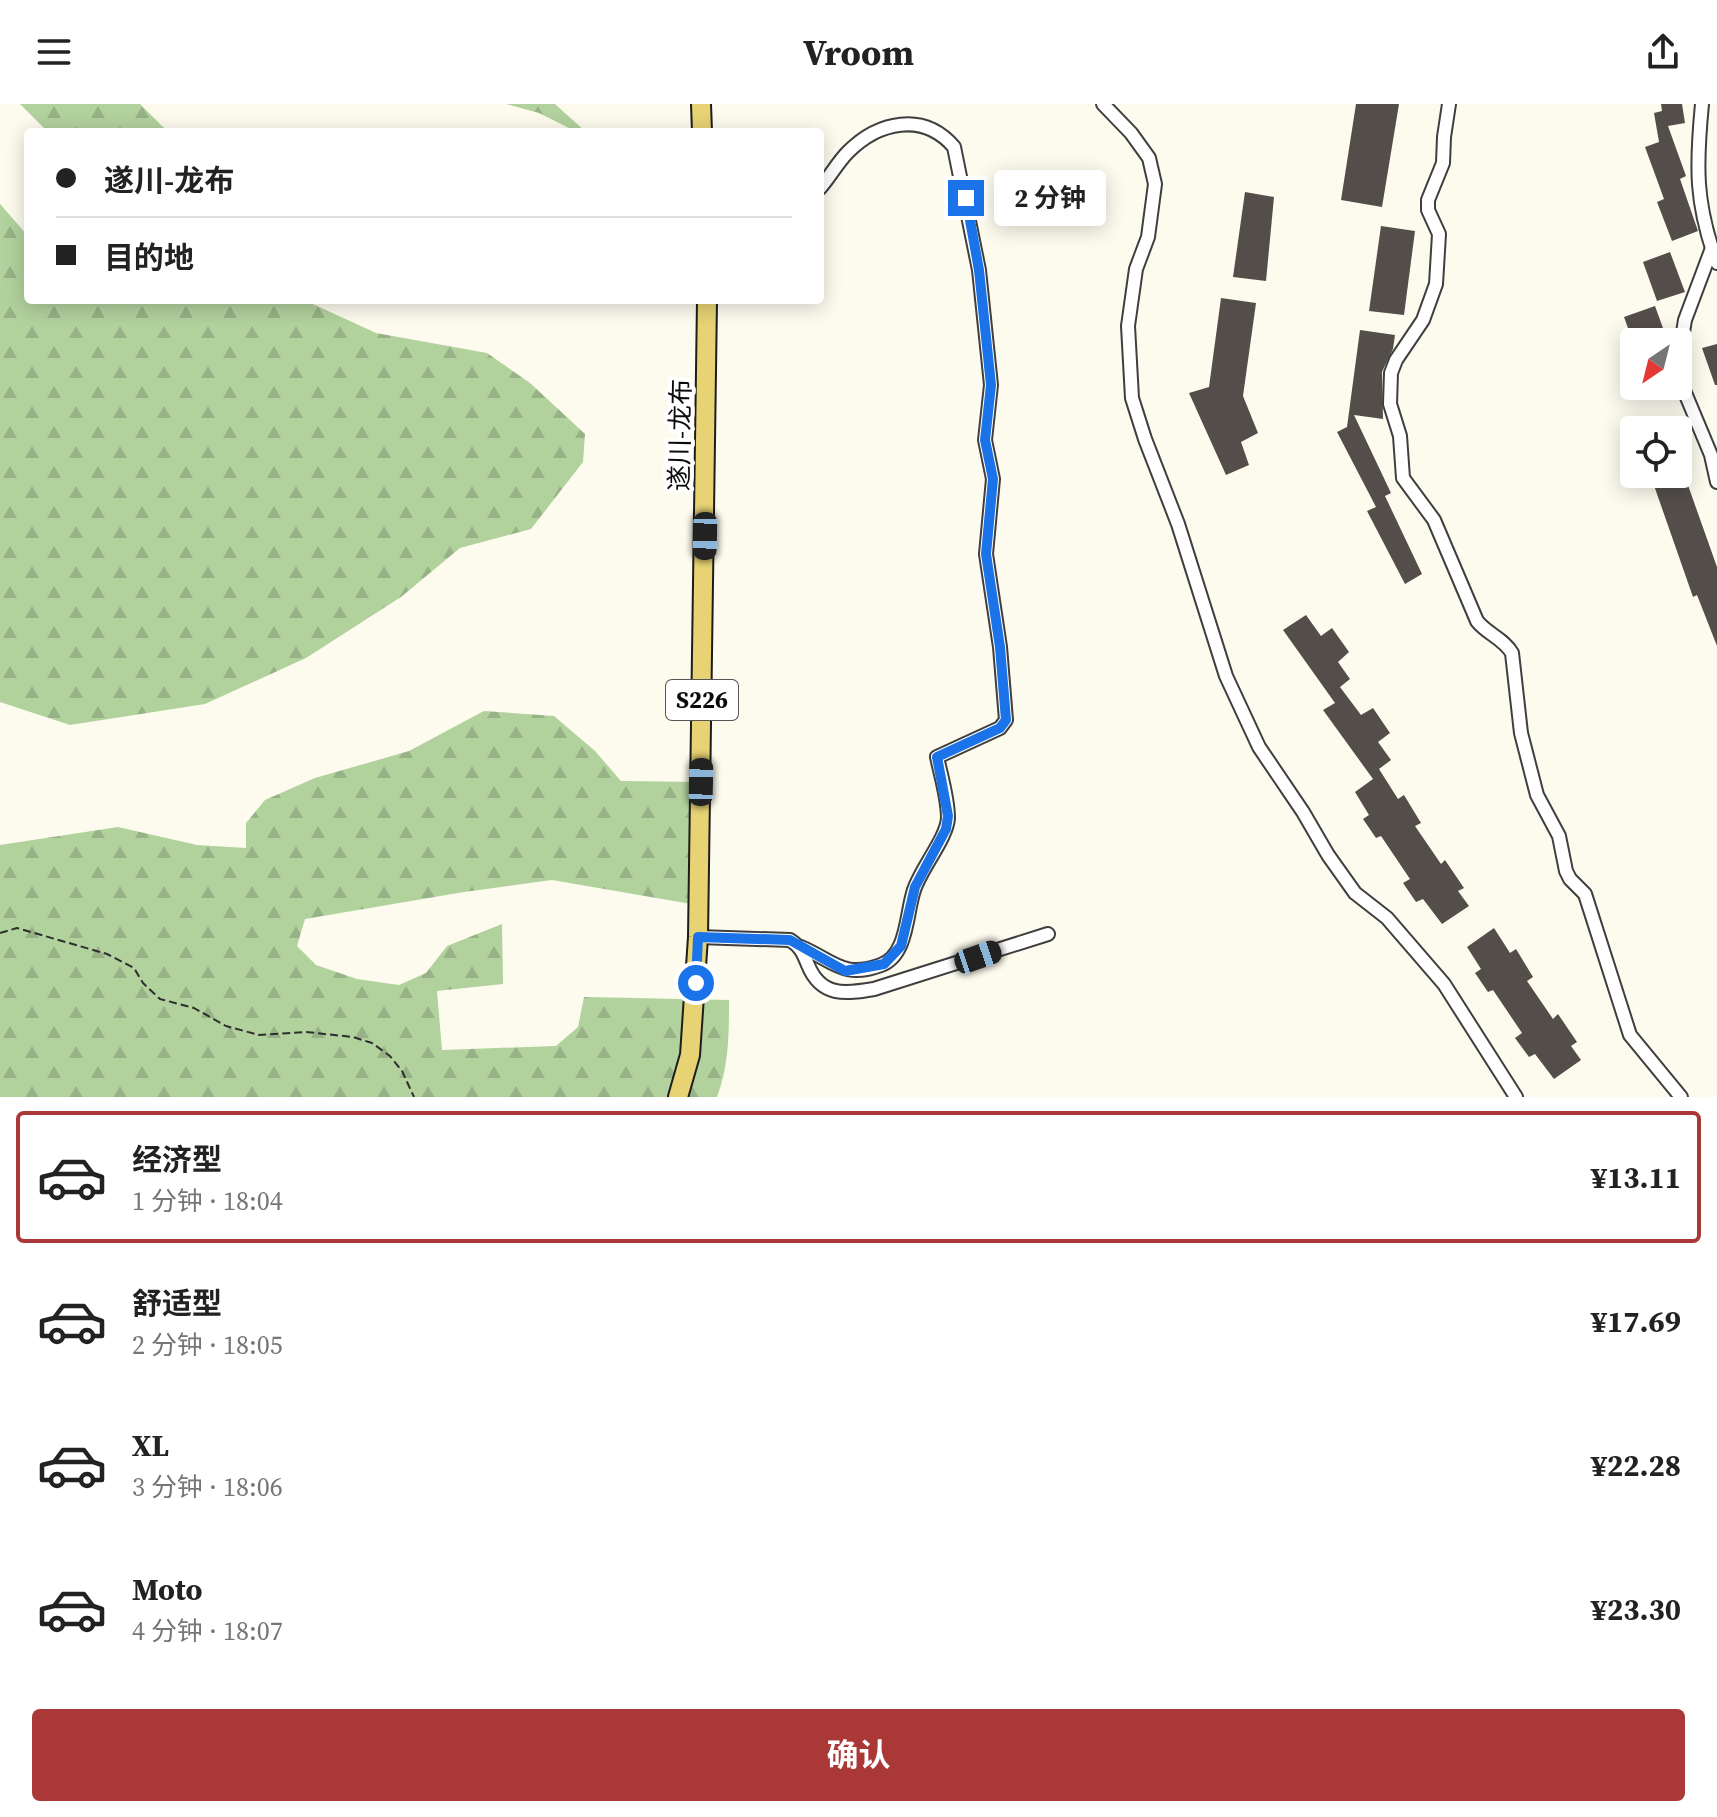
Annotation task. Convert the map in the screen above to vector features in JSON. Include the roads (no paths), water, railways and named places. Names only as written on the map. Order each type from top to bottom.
[{"type":"main road","points":[[701,104],[702,128]]},
{"type":"main road","name":"遂川-龙布","points":[[678,1097],[690,1055],[698,937],[707,304]]},
{"type":"street","points":[[1103,104],[1131,133],[1149,158],[1155,184],[1148,237],[1136,269],[1128,326],[1132,398],[1178,524],[1226,676],[1259,747],[1328,855],[1355,893],[1387,918],[1444,984],[1516,1097]]},
{"type":"street","points":[[1449,104],[1443,163],[1428,200],[1428,210],[1439,234],[1436,284],[1423,320],[1396,360],[1391,373],[1390,404],[1403,456],[1400,470],[1434,520],[1477,621],[1482,628],[1507,644],[1512,653],[1521,733],[1537,795],[1559,836],[1566,871],[1585,894],[1630,1035],[1681,1097]]},
{"type":"street","points":[[1702,104],[1697,153],[1698,198],[1717,263]]},
{"type":"street","points":[[698,937],[790,940],[845,971],[884,964],[901,946],[915,887],[946,829],[948,816],[937,757],[1000,728],[1006,720],[1000,647],[986,554],[993,479],[985,440],[991,385],[979,270],[954,147],[945,137],[930,129],[895,123],[848,152],[824,183]]},
{"type":"street","points":[[1684,328],[1712,248]]},
{"type":"street","points":[[1688,400],[1711,455],[1717,482]]},
{"type":"street","points":[[801,947],[821,985],[832,992],[845,994],[874,989],[1048,934]]}]
